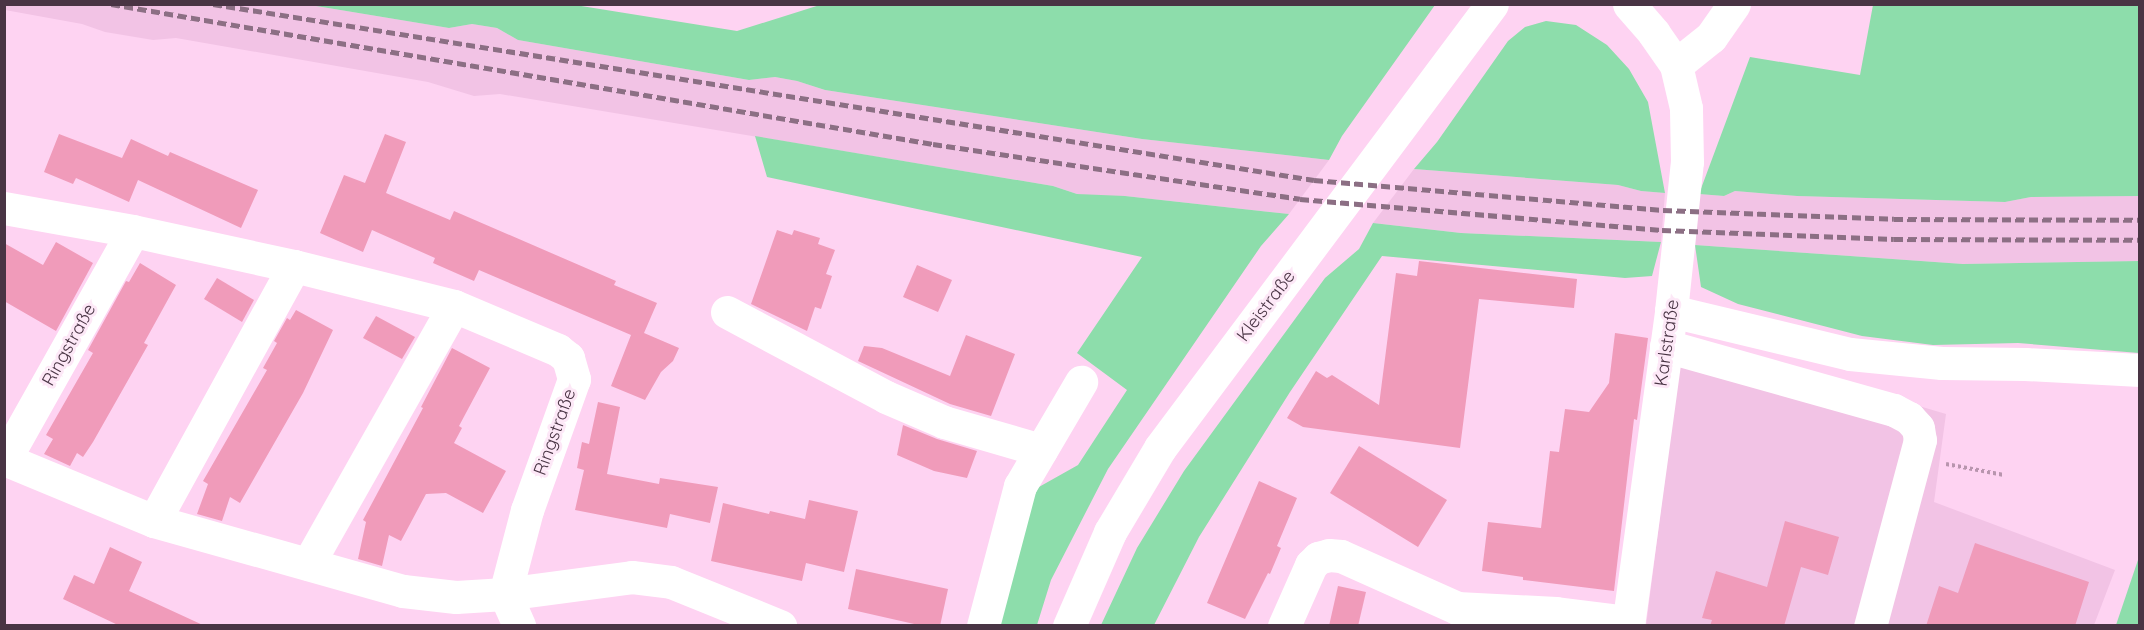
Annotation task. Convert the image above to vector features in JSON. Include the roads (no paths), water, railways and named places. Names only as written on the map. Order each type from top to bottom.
[{"type":"street","name":"Kleistraße","points":[[1069,626],[1110,532],[1160,448],[1492,4]]},
{"type":"street","points":[[1676,65],[1711,37],[1734,4]]},
{"type":"street","name":"Karlstraße","points":[[1284,626],[1311,565],[1318,558],[1329,555],[1341,556],[1457,608],[1556,613],[1628,624],[1671,310],[1687,162],[1686,108],[1676,65],[1628,7]]},
{"type":"street","name":"Ringstraße","points":[[4,208],[133,231],[294,266],[454,306],[558,350],[568,358],[573,368],[574,380],[527,510],[505,594]]},
{"type":"street","name":"Ringstraße","points":[[133,231],[5,459],[154,521],[403,591],[456,597],[505,594],[632,577],[671,582],[780,626]]},
{"type":"street","points":[[154,521],[294,266]]},
{"type":"street","points":[[308,564],[454,306]]},
{"type":"street","points":[[1671,310],[1850,354],[1942,363],[2025,364],[2139,370]]},
{"type":"street","points":[[727,312],[886,397],[944,422],[1041,450]]},
{"type":"street","points":[[1666,346],[1894,410],[1910,418],[1918,428],[1920,440],[1916,458],[1870,626]]},
{"type":"street","points":[[983,626],[1020,486],[1081,382]]},
{"type":"street","points":[[505,594],[519,626]]},
{"type":"railway","points":[[111,4],[933,144],[1300,199],[1662,230],[1894,239],[2140,240]]},
{"type":"railway","points":[[213,4],[1314,180],[1663,210],[1894,219],[2140,220]]}]
